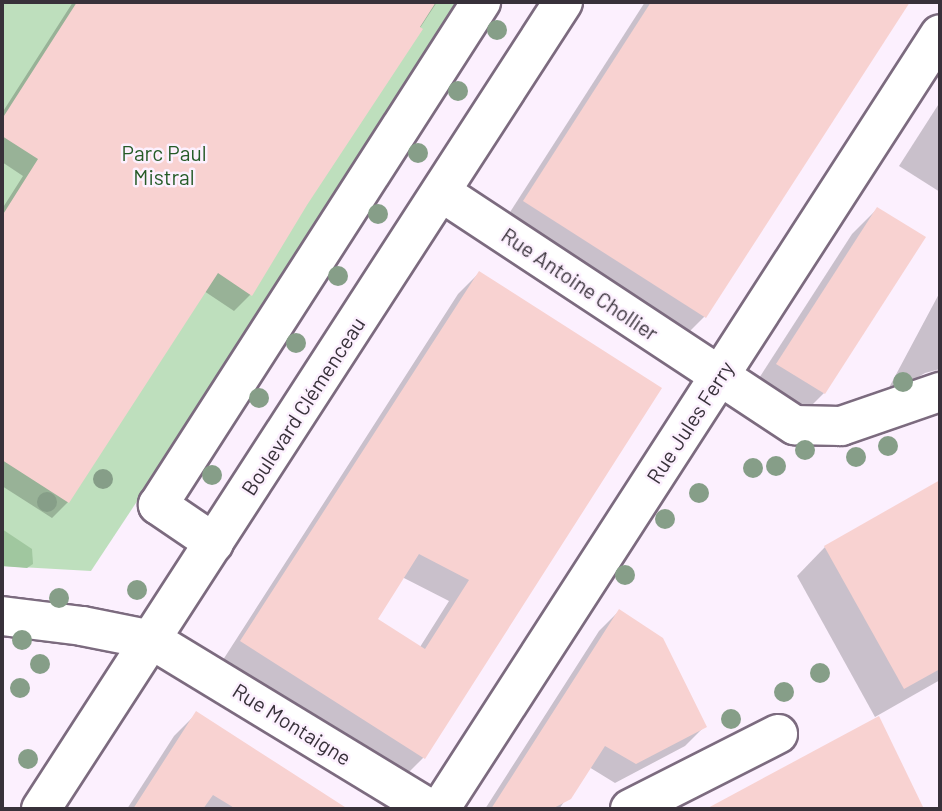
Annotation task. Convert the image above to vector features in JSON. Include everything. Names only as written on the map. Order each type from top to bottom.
[{"type":"street","points":[[214,543],[158,505],[481,2]]},
{"type":"street","name":"Boulevard Clémenceau","points":[[41,809],[563,2]]},
{"type":"street","name":"Rue Jules Ferry","points":[[440,809],[940,34]]},
{"type":"street","name":"Rue Antoine Chollier","points":[[441,192],[794,425],[841,426],[940,392]]},
{"type":"street","points":[[2,616],[65,623],[152,640]]},
{"type":"street","name":"Rue Montaigne","points":[[152,640],[430,809]]},
{"type":"street","points":[[629,809],[778,734]]},
{"type":"green space","name":"Parc Paul Mistral","points":[[2,2],[467,2],[91,571],[2,566]]},
{"type":"green space","points":[[2,529],[32,549],[33,564],[27,568],[2,566]]},
{"type":"building","name":"Parc Paul Mistral","points":[[77,2],[436,2],[420,27],[423,29],[307,205],[252,296],[218,273],[69,503],[2,460],[2,216],[38,159],[2,136],[2,119]]},
{"type":"building","points":[[651,2],[910,2],[706,318],[523,201]]},
{"type":"building","points":[[877,207],[926,237],[825,394],[776,364]]},
{"type":"building","points":[[479,271],[662,388],[425,759],[240,641]],"holes":[[[419,554],[469,580],[425,649],[378,619]]]},
{"type":"building","points":[[940,480],[940,669],[904,689],[824,546]]},
{"type":"building","points":[[619,609],[663,638],[707,727],[636,764],[605,746],[571,799],[552,809],[491,809]]},
{"type":"building","points":[[196,711],[348,809],[236,809],[213,795],[203,809],[133,809]]},
{"type":"building","points":[[879,716],[924,809],[706,809],[823,746]]}]
